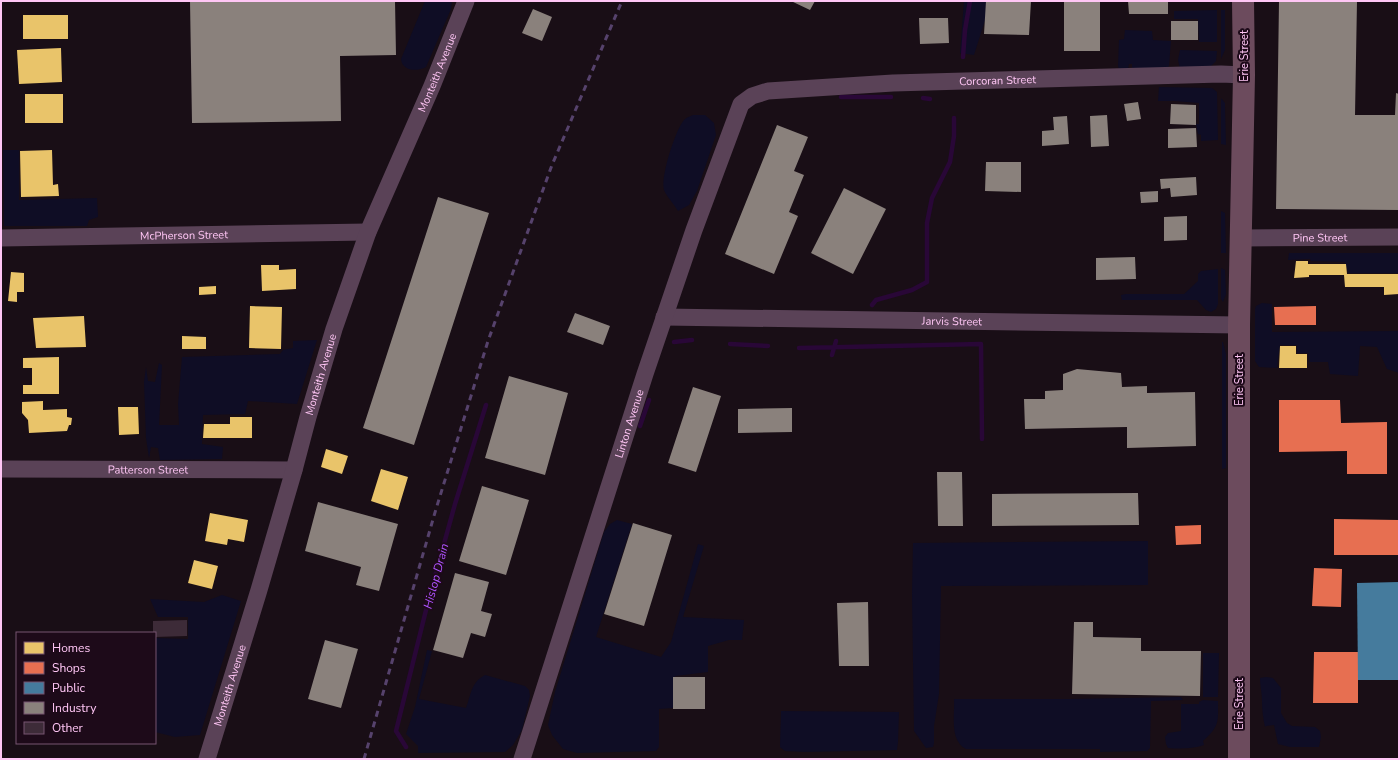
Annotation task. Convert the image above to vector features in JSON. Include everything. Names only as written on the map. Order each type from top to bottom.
[{"type":"main road","name":"Erie Street","points":[[1239,759],[1239,325],[1244,75],[1243,1]]},
{"type":"street","name":"Monteith Avenue","points":[[207,759],[294,470],[334,329],[368,232],[432,86],[466,1]]},
{"type":"street","name":"Corcoran Street","points":[[752,96],[768,91],[893,83],[1221,74],[1244,75]]},
{"type":"street","name":"Linton Avenue","points":[[522,759],[644,374],[740,104],[752,96]]},
{"type":"street","name":"McPherson Street","points":[[1,238],[368,232]]},
{"type":"street","name":"Pine Street","points":[[1241,238],[1399,237]]},
{"type":"street","name":"Jarvis Street","points":[[664,317],[1239,325]]},
{"type":"street","name":"Patterson Street","points":[[1,469],[294,470]]},
{"type":"shaded area","points":[[425,1],[452,1],[451,9],[426,67],[414,70],[404,66],[401,59]]},
{"type":"shaded area","points":[[964,1],[986,1],[986,17],[974,55],[960,53]]},
{"type":"shaded area","points":[[1217,10],[1217,42],[1199,42],[1198,19],[1174,19],[1174,11]]},
{"type":"shaded area","points":[[1221,10],[1225,10],[1225,50],[1221,59]]},
{"type":"shaded area","points":[[1125,30],[1152,31],[1153,40],[1171,41],[1169,66],[1167,68],[1132,68],[1132,64],[1129,64],[1128,69],[1119,69],[1119,40],[1124,39]]},
{"type":"shaded area","points":[[1180,50],[1217,51],[1216,61],[1211,66],[1180,69],[1178,60]]},
{"type":"shaded area","points":[[1159,87],[1212,88],[1217,92],[1218,140],[1201,141],[1201,135],[1198,134],[1196,124],[1199,124],[1199,103],[1158,101]]},
{"type":"shaded area","points":[[1221,98],[1225,103],[1226,145],[1221,144]]},
{"type":"shaded area","points":[[693,115],[705,115],[714,123],[716,135],[697,191],[689,205],[678,211],[664,190],[664,175],[677,132],[685,119]]},
{"type":"shaded area","points":[[3,150],[19,150],[19,200],[97,198],[98,217],[89,220],[87,226],[4,226]]},
{"type":"shaded area","points":[[1221,211],[1225,213],[1226,253],[1221,253]]},
{"type":"shaded area","points":[[1289,253],[1399,253],[1399,273],[1348,273],[1345,262],[1311,261],[1310,259],[1288,260]]},
{"type":"shaded area","points":[[1221,268],[1225,270],[1226,294],[1223,302],[1221,299]]},
{"type":"shaded area","points":[[1218,269],[1218,304],[1216,309],[1211,312],[1206,310],[1197,300],[1122,300],[1121,295],[1126,294],[1184,294],[1198,281],[1198,274],[1201,271]]},
{"type":"shaded area","points":[[1262,303],[1272,304],[1272,332],[1399,331],[1399,373],[1387,369],[1377,347],[1360,346],[1358,376],[1330,374],[1328,362],[1309,362],[1308,353],[1297,353],[1297,345],[1280,345],[1277,368],[1259,367],[1255,361],[1255,309],[1256,306]]},
{"type":"shaded area","points":[[317,340],[297,404],[248,401],[245,414],[203,415],[202,444],[223,447],[222,459],[160,460],[158,448],[151,447],[149,458],[146,438],[144,382],[146,367],[148,381],[155,382],[159,363],[162,365],[159,425],[179,425],[178,404],[182,357],[280,354],[283,350],[293,348],[293,341]]},
{"type":"shaded area","points":[[1222,342],[1226,354],[1226,468],[1222,469]]},
{"type":"shaded area","points":[[617,520],[632,524],[596,637],[661,657],[671,642],[698,544],[704,546],[683,617],[744,620],[742,640],[729,640],[708,646],[708,672],[675,676],[673,708],[659,709],[659,747],[656,751],[577,753],[563,749],[552,735],[548,725],[555,692],[604,532],[610,524]]},
{"type":"shaded area","points":[[1148,541],[1148,585],[941,586],[939,694],[934,726],[934,743],[933,747],[926,748],[914,731],[912,594],[913,543]]},
{"type":"shaded area","points":[[222,595],[241,601],[200,735],[175,737],[156,732],[156,638],[188,639],[188,617],[158,617],[150,599],[204,602]]},
{"type":"shaded area","points":[[427,650],[432,651],[419,699],[466,708],[474,685],[485,675],[525,686],[529,690],[530,696],[522,730],[513,745],[505,752],[418,753],[418,746],[406,734],[415,707]]},
{"type":"shaded area","points":[[1203,653],[1219,653],[1218,697],[1203,697]]},
{"type":"shaded area","points":[[1260,678],[1273,678],[1281,688],[1281,713],[1287,723],[1292,726],[1315,727],[1320,731],[1321,737],[1319,747],[1290,747],[1278,744],[1274,725],[1265,727],[1262,711]]},
{"type":"shaded area","points":[[1181,697],[1183,700],[1151,701],[1150,748],[1147,751],[1100,752],[1100,749],[966,749],[957,740],[954,727],[954,699]]},
{"type":"shaded area","points":[[1203,700],[1218,701],[1217,723],[1213,731],[1203,741],[1204,745],[1177,749],[1168,748],[1165,737],[1168,733],[1181,731],[1181,704],[1199,704],[1199,702]]},
{"type":"shaded area","points":[[781,711],[899,712],[897,750],[785,751],[780,747]]},
{"type":"building: Homes","points":[[23,15],[68,15],[68,39],[23,39]]},
{"type":"building: Homes","points":[[61,48],[62,82],[19,84],[17,50]]},
{"type":"building: Homes","points":[[25,94],[63,94],[63,123],[25,123]]},
{"type":"building: Homes","points":[[52,150],[53,185],[58,184],[59,196],[21,197],[20,151]]},
{"type":"building: Homes","points":[[1296,261],[1308,261],[1308,264],[1346,264],[1347,274],[1399,274],[1399,294],[1384,295],[1384,287],[1345,287],[1344,275],[1309,275],[1309,277],[1294,278]]},
{"type":"building: Homes","points":[[261,265],[279,265],[279,270],[296,269],[296,289],[262,291]]},
{"type":"building: Homes","points":[[11,272],[24,273],[24,292],[17,292],[17,302],[8,301]]},
{"type":"building: Homes","points":[[216,286],[216,294],[199,295],[199,287]]},
{"type":"building: Homes","points":[[250,306],[282,307],[281,349],[249,348]]},
{"type":"building: Homes","points":[[84,316],[86,347],[36,348],[33,318]]},
{"type":"building: Homes","points":[[182,336],[206,337],[206,349],[182,349]]},
{"type":"building: Homes","points":[[1280,346],[1296,346],[1296,354],[1307,354],[1307,368],[1279,368]]},
{"type":"building: Homes","points":[[59,357],[59,394],[23,394],[23,385],[32,385],[32,368],[23,368],[23,358]]},
{"type":"building: Homes","points":[[43,401],[43,410],[67,409],[67,417],[72,418],[71,425],[69,425],[67,431],[29,433],[28,420],[22,413],[22,402]]},
{"type":"building: Homes","points":[[118,407],[138,407],[139,434],[119,435]]},
{"type":"building: Homes","points":[[230,417],[252,417],[252,438],[203,438],[204,424],[230,424]]},
{"type":"building: Homes","points":[[326,449],[348,456],[342,474],[321,467]]},
{"type":"building: Homes","points":[[381,469],[408,477],[398,510],[371,501]]},
{"type":"building: Homes","points":[[210,513],[248,520],[244,542],[228,539],[227,545],[205,541]]},
{"type":"building: Homes","points":[[194,560],[218,566],[212,589],[188,583]]},
{"type":"building: Shops","points":[[1316,306],[1316,325],[1275,325],[1274,307]]},
{"type":"building: Shops","points":[[1279,400],[1340,400],[1341,423],[1387,422],[1387,474],[1347,474],[1347,451],[1279,452]]},
{"type":"building: Shops","points":[[1334,519],[1399,520],[1399,555],[1334,555]]},
{"type":"building: Shops","points":[[1201,525],[1201,544],[1176,545],[1175,526]]},
{"type":"building: Shops","points":[[1314,568],[1342,569],[1341,607],[1312,606]]},
{"type":"building: Shops","points":[[1314,652],[1358,652],[1358,703],[1313,703]]},
{"type":"building: Public","points":[[1399,582],[1399,680],[1358,680],[1357,583]]},
{"type":"building: Industry","points":[[190,1],[395,1],[396,55],[340,56],[341,121],[192,123]]},
{"type":"building: Industry","points":[[791,1],[815,1],[810,10]]},
{"type":"building: Industry","points":[[986,1],[1031,1],[1029,35],[984,34]]},
{"type":"building: Industry","points":[[1064,1],[1100,1],[1100,51],[1064,51]]},
{"type":"building: Industry","points":[[1128,1],[1168,1],[1168,14],[1129,14]]},
{"type":"building: Industry","points":[[1279,1],[1357,1],[1355,115],[1395,115],[1396,93],[1399,94],[1399,210],[1276,209]]},
{"type":"building: Industry","points":[[533,9],[552,17],[542,41],[522,33]]},
{"type":"building: Industry","points":[[919,18],[948,18],[949,43],[920,44]]},
{"type":"building: Industry","points":[[1171,21],[1198,21],[1198,40],[1171,40]]},
{"type":"building: Industry","points":[[1138,102],[1141,119],[1127,121],[1124,104]]},
{"type":"building: Industry","points":[[1171,104],[1196,105],[1196,125],[1170,124]]},
{"type":"building: Industry","points":[[1107,115],[1109,146],[1091,147],[1090,116]]},
{"type":"building: Industry","points":[[1067,116],[1069,144],[1042,146],[1042,131],[1054,130],[1053,117]]},
{"type":"building: Industry","points":[[777,125],[808,137],[794,171],[804,175],[789,212],[798,216],[774,274],[725,254]]},
{"type":"building: Industry","points":[[1196,128],[1197,147],[1168,148],[1168,129]]},
{"type":"building: Industry","points":[[986,162],[1021,162],[1021,192],[985,191]]},
{"type":"building: Industry","points":[[1196,177],[1197,195],[1171,197],[1170,188],[1161,189],[1160,179]]},
{"type":"building: Industry","points":[[844,188],[886,209],[853,274],[811,253]]},
{"type":"building: Industry","points":[[1158,191],[1158,202],[1141,203],[1140,192]]},
{"type":"building: Industry","points":[[438,197],[489,213],[414,445],[363,428]]},
{"type":"building: Industry","points":[[1187,216],[1187,240],[1164,241],[1164,217]]},
{"type":"building: Industry","points":[[1135,257],[1136,279],[1096,280],[1096,258]]},
{"type":"building: Industry","points":[[575,313],[610,326],[603,345],[567,332]]},
{"type":"building: Industry","points":[[1077,369],[1121,373],[1122,387],[1147,386],[1147,393],[1195,392],[1196,446],[1127,448],[1127,427],[1025,429],[1024,399],[1045,399],[1045,391],[1063,390],[1063,374]]},
{"type":"building: Industry","points":[[509,376],[568,393],[545,475],[485,458]]},
{"type":"building: Industry","points":[[693,387],[721,396],[696,472],[668,463]]},
{"type":"building: Industry","points":[[792,408],[792,432],[738,433],[738,409]]},
{"type":"building: Industry","points":[[937,472],[962,472],[963,526],[938,526]]},
{"type":"building: Industry","points":[[482,486],[529,500],[506,575],[459,561]]},
{"type":"building: Industry","points":[[1138,493],[1139,525],[992,526],[992,494]]},
{"type":"building: Industry","points":[[318,502],[398,524],[379,591],[356,585],[361,567],[305,551]]},
{"type":"building: Industry","points":[[633,523],[672,535],[644,626],[604,614]]},
{"type":"building: Industry","points":[[455,573],[489,582],[481,611],[492,614],[485,637],[471,633],[463,658],[433,650]]},
{"type":"building: Industry","points":[[868,602],[869,666],[839,666],[837,603]]},
{"type":"building: Industry","points":[[1074,622],[1093,622],[1093,637],[1141,638],[1141,651],[1201,651],[1200,696],[1072,694]]},
{"type":"building: Industry","points":[[325,640],[358,649],[341,708],[308,699]]},
{"type":"building: Industry","points":[[673,677],[705,677],[705,709],[673,709]]},
{"type":"building: Other","points":[[187,620],[187,636],[156,637],[156,632],[153,632],[153,621]]},
{"type":"waterway","points":[[963,57],[965,30],[970,1]]},
{"type":"waterway","points":[[841,97],[891,97]]},
{"type":"waterway","points":[[923,98],[930,99]]},
{"type":"waterway","points":[[872,305],[876,300],[912,290],[927,282],[927,223],[932,198],[950,162],[954,136],[954,118]]},
{"type":"waterway","points":[[674,342],[692,340]]},
{"type":"waterway","points":[[832,355],[836,341]]},
{"type":"waterway","points":[[730,344],[768,346]]},
{"type":"waterway","points":[[799,348],[981,344],[982,439]]},
{"type":"waterway","points":[[640,426],[649,400]]},
{"type":"waterway","name":"Hislop Drain","points":[[406,747],[396,731],[429,598],[455,504],[486,405]]},
{"type":"railway","points":[[364,759],[436,509],[488,341],[552,165],[622,1]]}]
